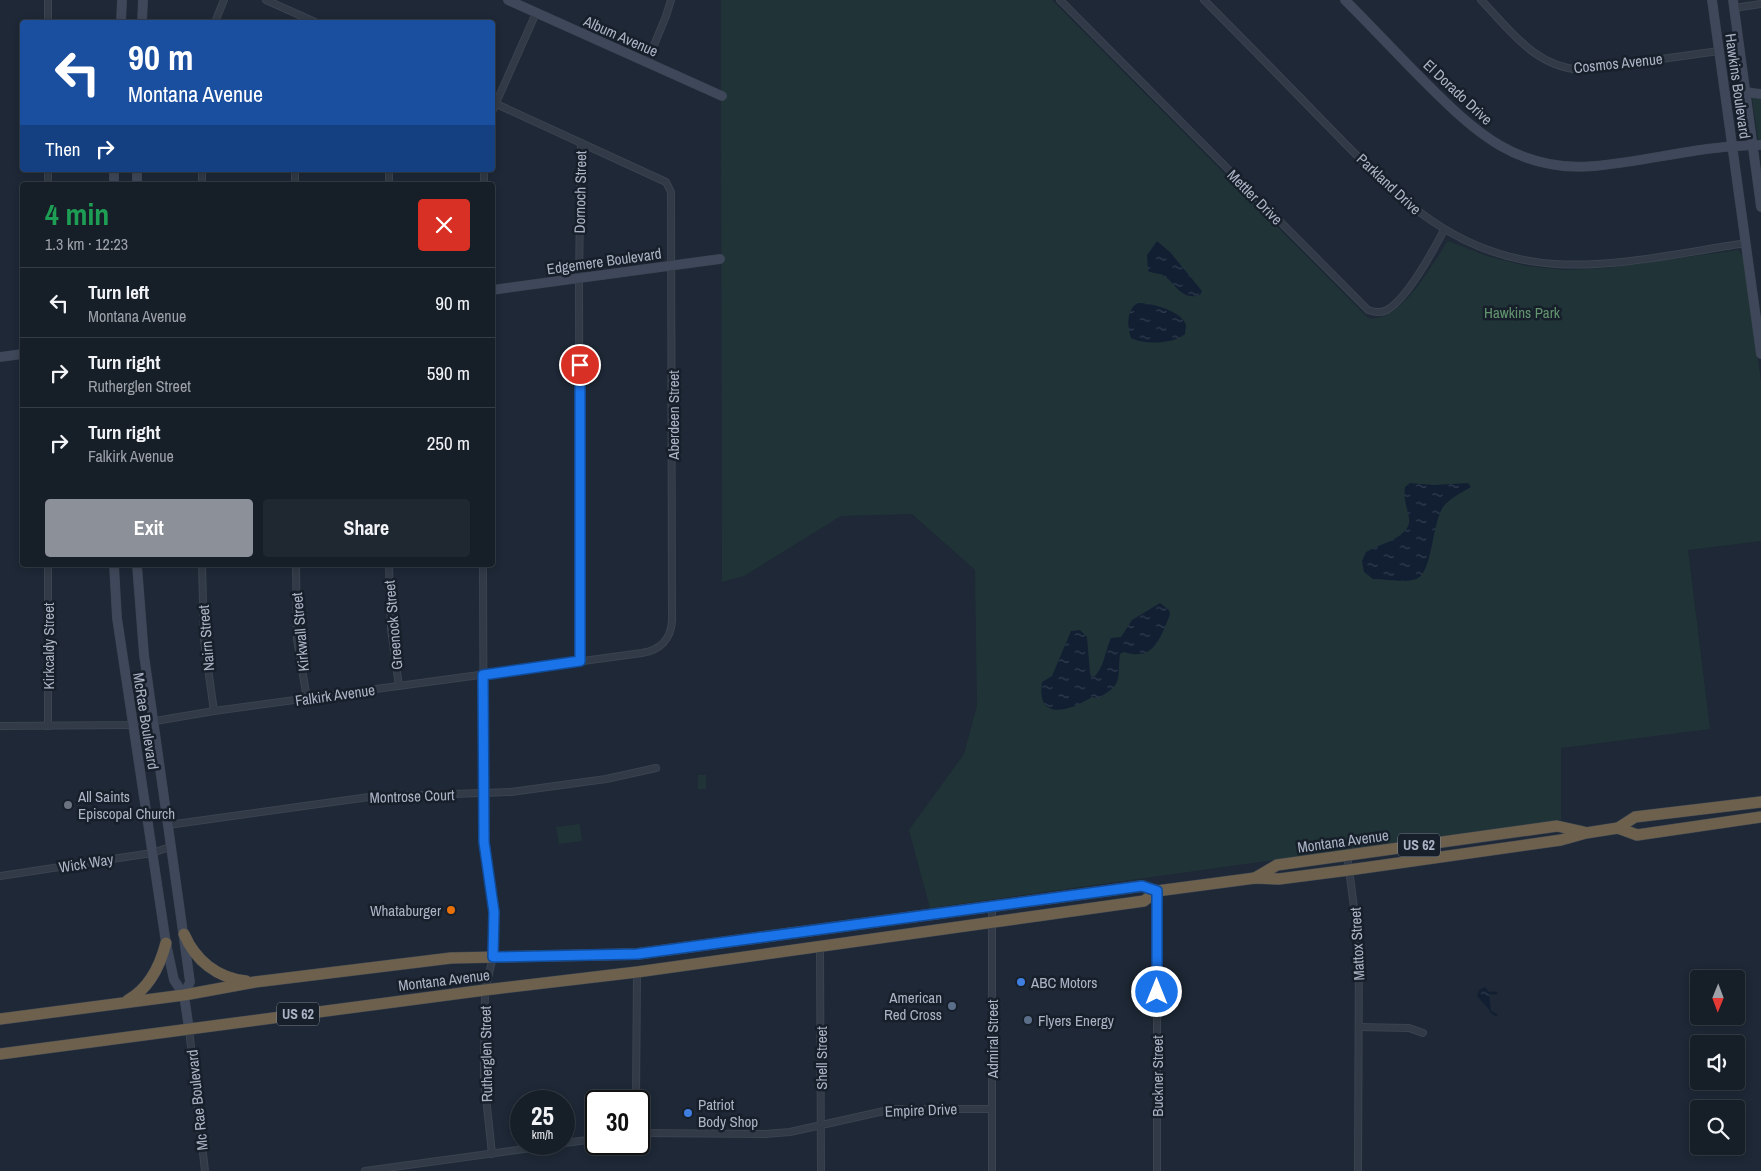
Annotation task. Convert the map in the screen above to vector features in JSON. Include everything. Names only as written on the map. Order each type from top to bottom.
[{"type":"highway","name":"Montana Avenue","points":[[0,1019],[184,995],[255,982],[451,958],[637,954],[1142,886],[1157,891],[1258,876],[1561,840],[1581,832],[1618,828],[1635,818],[1761,802]]},
{"type":"highway","name":"Montana Avenue","points":[[1618,828],[1637,835],[1761,817]]},
{"type":"highway","name":"Montana Avenue","points":[[1258,876],[1277,865],[1557,826],[1581,832]]},
{"type":"highway","name":"Montana Avenue","points":[[0,1054],[484,990],[637,972],[1144,901],[1157,891]]},
{"type":"highway","points":[[184,934],[196,956],[214,970],[240,980],[255,982]]},
{"type":"highway","points":[[125,1002],[141,991],[152,979],[166,943]]},
{"type":"main road","points":[[121,20],[122,0]]},
{"type":"main road","points":[[142,20],[144,0]]},
{"type":"main road","name":"Album Avenue","points":[[508,0],[722,96]]},
{"type":"main road","name":"El Dorado Drive","points":[[1345,0],[1469,126],[1488,139],[1524,157],[1556,165],[1595,166],[1758,144]]},
{"type":"main road","name":"Hawkins Boulevard","points":[[1712,0],[1761,354]]},
{"type":"main road","name":"Hawkins Boulevard","points":[[1734,4],[1745,92],[1758,144],[1761,207]]},
{"type":"main road","points":[[1745,92],[1761,94]]},
{"type":"main road","name":"Edgemere Boulevard","points":[[495,290],[720,259]]},
{"type":"main road","points":[[0,357],[20,354]]},
{"type":"main road","name":"McRae Boulevard","points":[[114,567],[117,618],[166,943],[174,980],[184,995],[189,1029]]},
{"type":"main road","name":"McRae Boulevard","points":[[137,567],[140,617],[190,982],[184,995]]},
{"type":"street","points":[[48,0],[48,20]]},
{"type":"street","points":[[216,20],[224,0]]},
{"type":"street","points":[[266,0],[311,20]]},
{"type":"street","points":[[647,62],[666,16],[670,0]]},
{"type":"street","name":"Mettler Drive","points":[[1060,0],[1368,310],[1383,311],[1394,304],[1423,267],[1444,230]]},
{"type":"street","name":"Parkland Drive","points":[[1204,0],[1398,196],[1444,230],[1470,243],[1511,257],[1555,264],[1597,264],[1746,243]]},
{"type":"street","name":"Cosmos Avenue","points":[[1481,0],[1539,57],[1568,69],[1582,70],[1720,51]]},
{"type":"street","points":[[1734,4],[1761,4]]},
{"type":"street","points":[[495,101],[536,13]]},
{"type":"street","points":[[495,103],[581,143]]},
{"type":"street","name":"Aberdeen Street","points":[[581,143],[666,182],[670,189],[673,265],[672,628],[666,640]]},
{"type":"street","name":"Dornoch Street","points":[[580,661],[579,278],[581,143]]},
{"type":"street","name":"Kirkcaldy Street","points":[[48,567],[48,726]]},
{"type":"street","name":"Nairn Street","points":[[202,567],[204,640],[214,711]]},
{"type":"street","name":"Kirkwall Street","points":[[296,567],[297,639],[307,699]]},
{"type":"street","name":"Greenock Street","points":[[389,567],[391,630],[399,686]]},
{"type":"street","name":"Rutherglen Street","points":[[483,567],[484,842],[494,912],[493,957],[484,990],[485,1087],[492,1154]]},
{"type":"street","name":"Falkirk Avenue","points":[[0,726],[132,725],[214,711],[651,651],[666,640]]},
{"type":"street","name":"Montrose Court","points":[[168,825],[369,797],[484,794],[606,780],[656,768]]},
{"type":"street","name":"Wick Way","points":[[0,876],[152,853],[170,847]]},
{"type":"street","name":"Mattox Street","points":[[1348,866],[1358,938],[1358,1171]]},
{"type":"street","name":"Buckner Street","points":[[1157,891],[1157,1171]]},
{"type":"street","name":"Admiral Street","points":[[992,906],[992,1171]]},
{"type":"street","name":"Shell Street","points":[[820,945],[822,1171]]},
{"type":"street","points":[[636,1090],[637,972]]},
{"type":"street","points":[[1359,1027],[1409,1028],[1423,1033]]},
{"type":"street","name":"Mc Rae Boulevard","points":[[189,1029],[204,1171]]},
{"type":"street","name":"Empire Drive","points":[[650,1133],[765,1134],[790,1132],[893,1110],[992,1109]]},
{"type":"street","points":[[365,1171],[510,1151]]},
{"type":"green space","name":"Hawkins Park","points":[[721,0],[1052,0],[1368,318],[1380,318],[1392,312],[1403,303],[1414,291],[1448,241],[1487,256],[1526,266],[1564,270],[1608,268],[1738,250],[1744,258],[1761,382],[1761,541],[1688,550],[1710,729],[1561,748],[1561,820],[930,908],[909,830],[964,754],[977,706],[975,570],[912,514],[841,516],[744,576],[722,582]]},
{"type":"green space","points":[[1761,97],[1761,144],[1759,144],[1752,98]]},
{"type":"green space","points":[[698,775],[706,775],[706,789],[698,789]]},
{"type":"green space","points":[[580,824],[582,841],[559,844],[556,827]]},
{"type":"water","points":[[1157,241],[1170,252],[1202,291],[1200,295],[1187,295],[1165,276],[1148,271],[1147,255]]},
{"type":"water","points":[[1138,303],[1151,304],[1173,312],[1186,325],[1185,334],[1167,342],[1143,342],[1131,338],[1128,324],[1129,314],[1131,309]]},
{"type":"water","points":[[1410,483],[1434,485],[1468,483],[1471,487],[1452,498],[1443,507],[1436,525],[1423,574],[1418,578],[1408,581],[1373,579],[1364,572],[1362,561],[1366,552],[1394,539],[1409,525],[1405,487]]},
{"type":"water","points":[[1160,603],[1169,610],[1170,615],[1163,632],[1149,651],[1142,654],[1124,652],[1120,654],[1118,680],[1112,689],[1098,698],[1092,697],[1065,709],[1056,710],[1049,708],[1044,703],[1042,682],[1052,676],[1071,631],[1080,630],[1087,637],[1091,677],[1095,676],[1111,638],[1121,637],[1132,620]]},
{"type":"water","points":[[1485,987],[1489,992],[1491,1012],[1477,996],[1479,990]]},
{"type":"waterway","points":[[1489,993],[1496,993]]},
{"type":"waterway","points":[[1491,1012],[1496,1015]]},
{"type":"place","name":"All Saints Episcopal Church","points":[[68,805]]},
{"type":"place","name":"Whataburger","points":[[451,910]]},
{"type":"place","name":"ABC Motors","points":[[1021,982]]},
{"type":"place","name":"American Red Cross","points":[[952,1006]]},
{"type":"place","name":"Flyers Energy","points":[[1028,1020]]},
{"type":"place","name":"Patriot Body Shop","points":[[688,1113]]},
{"type":"route","points":[[580,365],[580,661],[483,675],[484,842],[494,912],[493,957],[637,954],[1142,886],[1157,891],[1157,992]]}]
